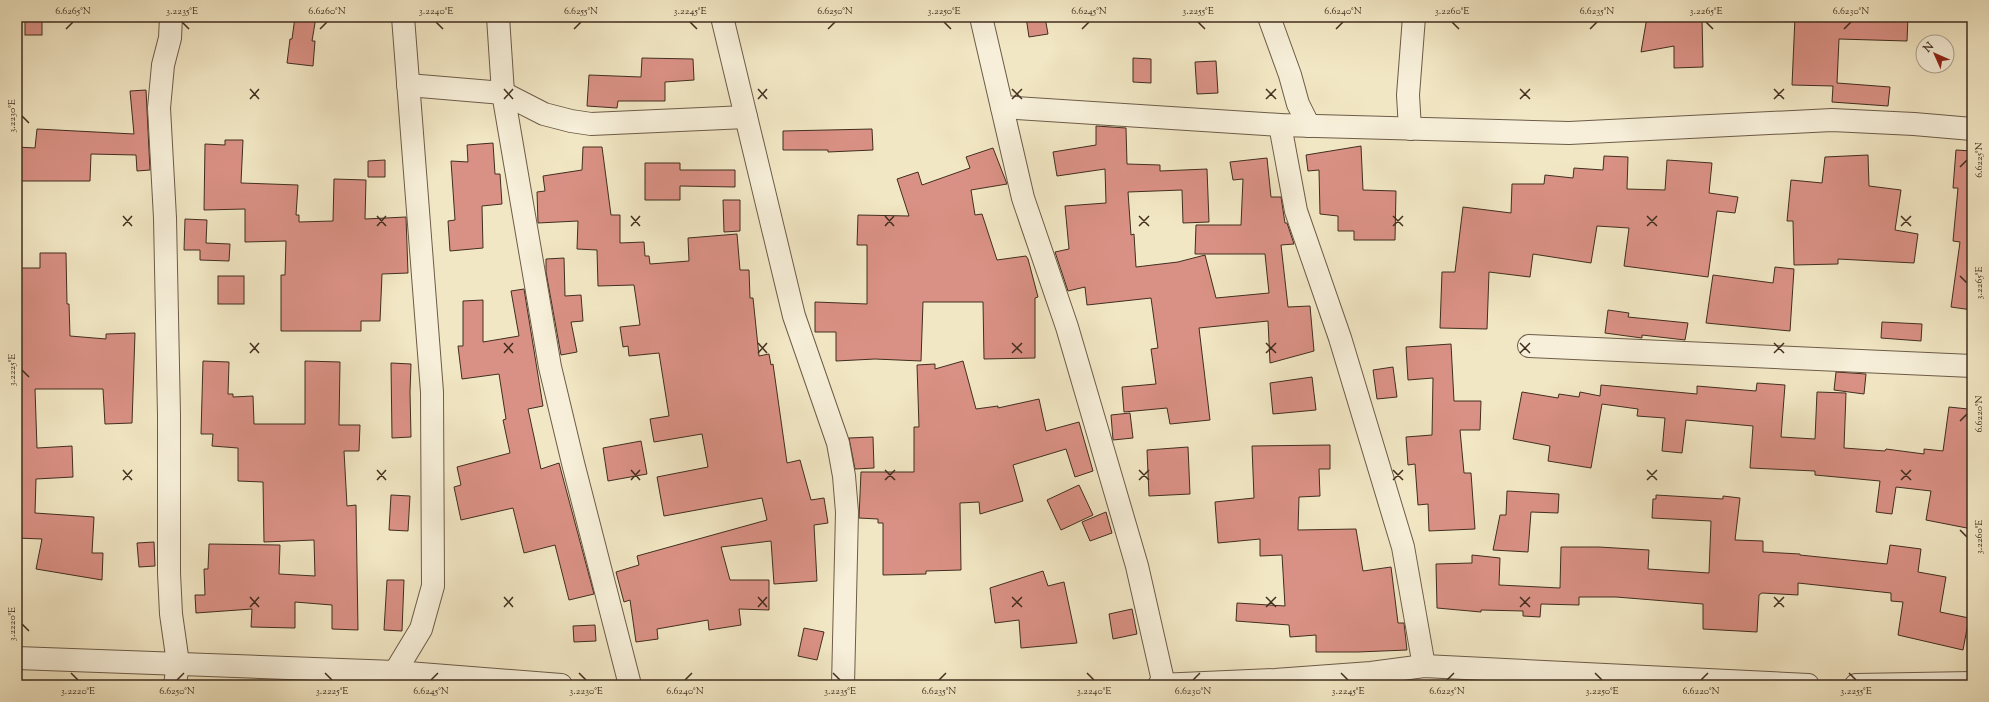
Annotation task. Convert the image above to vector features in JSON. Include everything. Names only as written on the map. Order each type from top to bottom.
[{"type":"street","points":[[172,17],[170,38],[163,65],[159,108],[164,218],[169,415],[169,573],[171,614],[178,663],[175,685]]},
{"type":"street","points":[[394,679],[421,629],[433,586],[432,392],[403,17]]},
{"type":"street","points":[[498,17],[503,93],[550,367],[572,463],[630,685]]},
{"type":"street","points":[[722,17],[794,316],[838,443],[844,476],[847,512],[843,685]]},
{"type":"street","points":[[981,17],[1023,198],[1067,327],[1137,566],[1164,685]]},
{"type":"street","points":[[1269,17],[1290,75],[1298,104],[1309,126]]},
{"type":"street","points":[[1410,129],[1408,95],[1414,17]]},
{"type":"street","points":[[408,85],[503,93],[544,114],[571,121],[591,124],[746,117]]},
{"type":"street","points":[[1002,107],[1280,125],[1569,133],[1832,120],[1914,124],[1972,129]]},
{"type":"street","points":[[1280,125],[1296,211],[1340,338],[1403,547],[1424,666]]},
{"type":"street","points":[[1529,346],[1972,366]]},
{"type":"street","points":[[17,658],[178,663],[394,679],[561,685]]},
{"type":"street","points":[[1158,685],[1275,680],[1328,680],[1424,666],[1808,685]]},
{"type":"street","points":[[1856,685],[1972,683]]},
{"type":"building","points":[[25,17],[42,17],[42,35],[25,35]]},
{"type":"building","points":[[295,17],[316,17],[312,41],[315,41],[313,66],[287,63]]},
{"type":"building","points":[[1026,17],[1045,17],[1048,34],[1029,37]]},
{"type":"building","points":[[1647,17],[1702,17],[1703,67],[1674,68],[1674,46],[1641,52]]},
{"type":"building","points":[[1795,17],[1908,17],[1907,41],[1839,39],[1837,83],[1890,87],[1888,106],[1832,102],[1833,86],[1792,85]]},
{"type":"building","points":[[642,58],[693,59],[694,80],[665,82],[665,101],[618,101],[617,108],[587,106],[589,75],[641,77]]},
{"type":"building","points":[[1133,58],[1151,59],[1151,83],[1133,82]]},
{"type":"building","points":[[1216,61],[1218,93],[1197,94],[1195,62]]},
{"type":"building","points":[[146,90],[150,170],[137,171],[136,155],[91,154],[90,181],[17,181],[17,147],[35,148],[37,129],[134,134],[130,91]]},
{"type":"building","points":[[1096,126],[1126,128],[1127,164],[1160,165],[1160,171],[1207,169],[1209,222],[1183,223],[1182,190],[1128,192],[1131,235],[1134,234],[1136,267],[1178,262],[1205,255],[1216,298],[1269,293],[1265,254],[1195,254],[1196,225],[1241,225],[1243,179],[1233,180],[1230,162],[1267,158],[1271,197],[1281,197],[1285,223],[1287,223],[1294,244],[1281,245],[1288,307],[1310,306],[1314,351],[1270,363],[1268,321],[1199,328],[1210,420],[1170,424],[1167,408],[1124,412],[1122,387],[1156,384],[1151,349],[1158,348],[1151,298],[1087,305],[1085,287],[1068,291],[1055,252],[1069,249],[1065,206],[1106,203],[1105,169],[1057,176],[1053,152],[1096,145]]},
{"type":"building","points":[[872,129],[873,150],[828,152],[828,150],[783,150],[783,131]]},
{"type":"building","points":[[225,140],[243,140],[241,183],[298,185],[296,215],[299,215],[299,222],[333,221],[334,179],[366,180],[365,219],[406,217],[408,273],[382,274],[380,321],[361,321],[361,331],[281,331],[281,275],[285,275],[286,241],[245,242],[245,209],[204,210],[205,144],[225,145]]},
{"type":"building","points":[[493,143],[495,174],[500,174],[502,204],[482,206],[483,248],[450,251],[448,221],[455,220],[451,161],[468,162],[467,145]]},
{"type":"building","points":[[1361,146],[1363,190],[1396,191],[1395,240],[1354,240],[1354,231],[1338,231],[1338,216],[1320,214],[1319,170],[1308,171],[1306,155]]},
{"type":"building","points":[[583,147],[602,147],[611,215],[620,215],[620,243],[644,242],[645,256],[649,256],[650,264],[689,261],[688,238],[737,234],[740,270],[749,270],[750,298],[753,298],[759,356],[769,354],[771,365],[773,364],[787,463],[800,460],[811,500],[824,498],[828,523],[814,525],[817,581],[774,584],[771,541],[721,547],[730,580],[769,580],[769,610],[739,609],[741,625],[709,630],[708,620],[657,629],[658,639],[636,642],[630,600],[624,602],[616,572],[639,565],[637,556],[767,520],[762,498],[664,516],[657,477],[708,467],[702,434],[654,442],[650,419],[669,416],[659,353],[629,356],[628,346],[623,347],[620,327],[640,325],[634,285],[598,286],[597,250],[577,249],[578,221],[538,223],[537,192],[545,191],[543,176],[582,170]]},
{"type":"building","points":[[993,148],[1007,184],[971,190],[975,215],[982,214],[997,260],[1026,256],[1028,259],[1038,297],[1035,298],[1035,358],[984,359],[983,302],[923,302],[921,361],[875,359],[836,361],[836,332],[815,332],[815,302],[867,304],[867,245],[857,245],[858,215],[909,216],[897,179],[918,172],[922,185],[970,168],[966,157]]},
{"type":"building","points":[[1956,150],[1972,151],[1972,310],[1951,307],[1960,242],[1953,241],[1958,188],[1953,188]]},
{"type":"building","points":[[1868,155],[1869,186],[1901,190],[1895,230],[1918,234],[1914,263],[1838,259],[1838,264],[1794,265],[1793,221],[1787,221],[1791,180],[1822,183],[1825,157]]},
{"type":"building","points":[[1604,156],[1628,157],[1627,189],[1665,190],[1667,160],[1712,163],[1709,193],[1738,197],[1735,213],[1717,211],[1708,277],[1624,266],[1629,228],[1597,226],[1591,263],[1533,254],[1530,277],[1489,272],[1487,329],[1440,328],[1442,272],[1455,272],[1463,207],[1511,213],[1512,184],[1544,184],[1545,175],[1573,178],[1574,168],[1603,170]]},
{"type":"building","points":[[385,160],[385,177],[368,177],[368,161]]},
{"type":"building","points":[[645,163],[680,163],[680,170],[735,170],[735,187],[680,186],[680,200],[645,200]]},
{"type":"building","points":[[723,200],[740,200],[740,231],[724,232]]},
{"type":"building","points":[[185,219],[207,220],[206,243],[230,244],[229,261],[200,260],[200,250],[184,250]]},
{"type":"building","points":[[40,253],[66,253],[67,304],[69,304],[70,336],[106,339],[106,334],[135,333],[132,423],[105,424],[103,389],[35,389],[37,448],[72,446],[73,477],[36,479],[35,513],[94,517],[92,553],[103,553],[102,580],[36,569],[42,539],[17,538],[17,268],[40,268]]},
{"type":"building","points":[[564,258],[565,296],[581,295],[583,321],[571,322],[577,352],[561,355],[546,272],[546,259]]},
{"type":"building","points":[[1775,267],[1794,269],[1790,331],[1706,323],[1713,275],[1773,283]]},
{"type":"building","points":[[218,276],[244,276],[244,304],[218,304]]},
{"type":"building","points":[[524,289],[543,406],[528,409],[541,469],[559,463],[594,594],[569,600],[555,545],[524,553],[513,508],[461,520],[454,487],[461,485],[457,467],[510,453],[503,420],[506,419],[499,374],[462,379],[458,346],[463,346],[463,301],[483,300],[483,342],[519,336],[511,291]]},
{"type":"building","points":[[1608,310],[1629,313],[1628,317],[1688,323],[1685,340],[1642,335],[1642,338],[1605,333]]},
{"type":"building","points":[[1882,322],[1922,324],[1921,341],[1881,338]]},
{"type":"building","points":[[1451,344],[1454,401],[1481,401],[1480,430],[1460,430],[1464,473],[1471,473],[1475,529],[1429,531],[1428,504],[1418,505],[1415,464],[1408,465],[1406,437],[1432,435],[1433,378],[1408,380],[1406,347]]},
{"type":"building","points":[[203,361],[229,362],[228,394],[233,394],[233,397],[253,396],[254,424],[305,424],[305,361],[340,362],[339,425],[360,425],[359,451],[344,451],[347,506],[356,505],[358,630],[332,629],[332,605],[295,602],[295,628],[251,627],[252,609],[196,613],[195,595],[205,595],[204,569],[208,569],[209,544],[280,545],[279,574],[315,576],[314,540],[264,542],[263,482],[238,481],[238,448],[212,446],[213,434],[201,434]]},
{"type":"building","points":[[963,361],[976,409],[998,406],[998,408],[1039,399],[1046,431],[1079,422],[1093,471],[1075,477],[1066,449],[1013,465],[1023,501],[980,514],[979,502],[960,503],[961,570],[926,571],[926,574],[883,575],[883,523],[878,523],[878,519],[859,518],[861,472],[914,472],[914,427],[919,427],[917,365],[935,364],[935,369]]},
{"type":"building","points":[[391,363],[411,364],[411,437],[392,438]]},
{"type":"building","points":[[1393,367],[1397,397],[1377,399],[1373,370]]},
{"type":"building","points":[[1836,372],[1866,374],[1864,394],[1834,390]]},
{"type":"building","points":[[1312,377],[1316,410],[1273,414],[1270,383]]},
{"type":"building","points":[[1757,383],[1785,385],[1781,437],[1815,439],[1817,392],[1846,393],[1844,448],[1885,451],[1886,449],[1924,454],[1924,449],[1943,451],[1949,407],[1968,409],[1967,417],[1972,417],[1972,529],[1926,520],[1931,491],[1896,487],[1892,514],[1876,512],[1880,481],[1815,475],[1815,471],[1750,468],[1753,426],[1686,420],[1682,453],[1662,451],[1665,418],[1637,416],[1638,409],[1602,404],[1591,468],[1548,461],[1550,446],[1513,439],[1522,392],[1558,398],[1559,394],[1579,397],[1580,392],[1600,396],[1601,385],[1697,394],[1697,386],[1756,391]]},
{"type":"building","points":[[1130,413],[1133,438],[1113,440],[1111,415]]},
{"type":"building","points":[[873,437],[874,468],[855,469],[849,438]]},
{"type":"building","points":[[641,441],[647,474],[608,481],[603,448]]},
{"type":"building","points":[[1330,445],[1330,469],[1319,469],[1320,496],[1299,497],[1298,530],[1356,529],[1363,571],[1391,567],[1398,623],[1404,623],[1407,650],[1316,652],[1316,635],[1290,637],[1289,625],[1236,621],[1237,603],[1285,606],[1282,555],[1260,556],[1260,539],[1218,543],[1215,502],[1254,498],[1252,446]]},
{"type":"building","points":[[1188,447],[1190,494],[1149,496],[1147,450]]},
{"type":"building","points":[[1079,485],[1093,515],[1061,530],[1047,500]]},
{"type":"building","points":[[1507,491],[1559,494],[1558,513],[1531,512],[1528,552],[1493,550],[1500,515],[1506,515]]},
{"type":"building","points":[[391,495],[410,496],[408,531],[389,530]]},
{"type":"building","points":[[1656,495],[1723,499],[1723,496],[1740,498],[1735,540],[1763,541],[1763,552],[1800,554],[1887,564],[1890,545],[1921,549],[1918,572],[1946,577],[1940,612],[1969,618],[1963,650],[1898,635],[1903,602],[1891,601],[1891,593],[1798,583],[1798,595],[1762,593],[1759,595],[1757,632],[1703,629],[1703,604],[1616,597],[1579,597],[1579,605],[1541,604],[1540,617],[1523,616],[1523,611],[1481,610],[1481,612],[1437,608],[1436,564],[1472,563],[1472,555],[1500,558],[1499,585],[1560,588],[1561,547],[1599,547],[1649,550],[1648,569],[1709,573],[1711,521],[1652,518],[1653,499],[1656,499]]},
{"type":"building","points":[[1106,512],[1112,533],[1090,541],[1082,522]]},
{"type":"building","points":[[154,542],[155,566],[139,567],[137,543]]},
{"type":"building","points":[[1043,571],[1048,586],[1064,582],[1077,643],[1021,648],[1019,620],[995,623],[990,588]]},
{"type":"building","points":[[387,580],[404,580],[402,631],[384,630]]},
{"type":"building","points":[[1132,609],[1137,634],[1113,639],[1109,614]]},
{"type":"building","points":[[595,625],[596,641],[574,642],[573,626]]},
{"type":"building","points":[[804,628],[824,632],[817,660],[798,656]]}]
